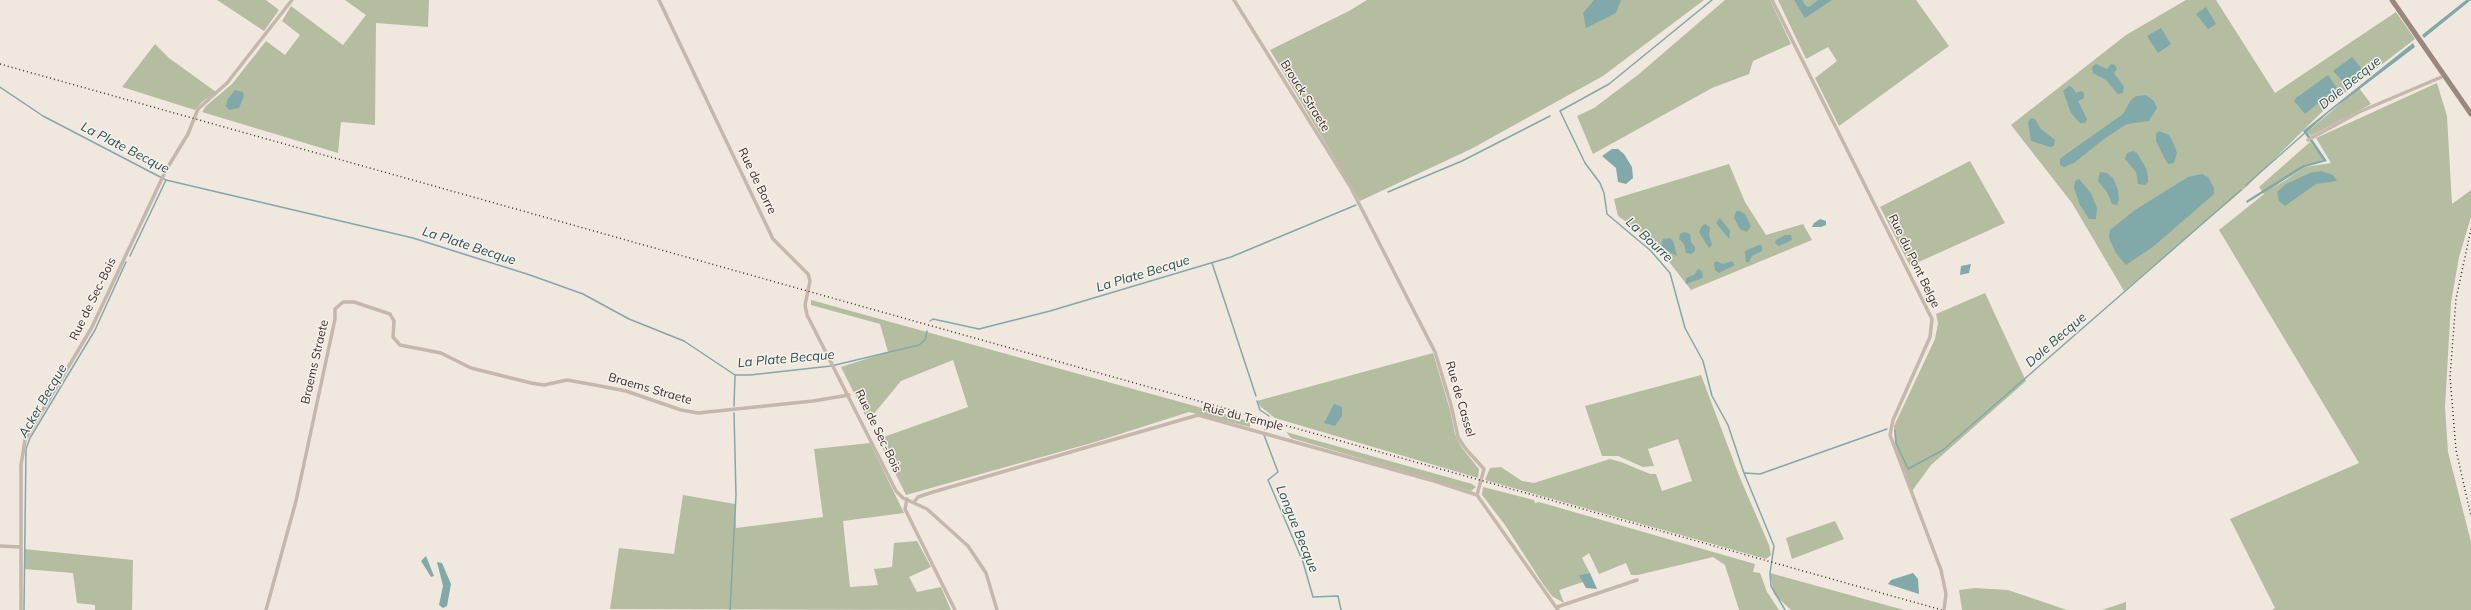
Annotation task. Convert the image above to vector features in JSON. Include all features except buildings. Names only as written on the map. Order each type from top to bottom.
[{"type":"street","name":"Rue de Sec-Bois","points":[[21,610],[21,461],[24,440],[92,327],[160,181],[188,134],[200,107],[227,83],[292,0]]},
{"type":"street","name":"Rue de Borre","points":[[659,0],[773,239],[808,274],[810,281],[805,300],[806,310],[834,365]]},
{"type":"street","name":"Brouck Straete","points":[[1234,0],[1359,204]]},
{"type":"street","name":"Rue du Pont Belge","points":[[1772,0],[1932,319],[1930,337],[1893,420],[1890,435],[1941,570],[1946,594],[1944,610]]},
{"type":"street","points":[[2392,0],[2471,114]]},
{"type":"street","points":[[2308,140],[2359,112],[2444,76]]},
{"type":"street","name":"Rue de Cassel","points":[[1359,204],[1437,356],[1459,440],[1483,467],[1483,478],[1477,495]]},
{"type":"street","name":"Braems Straete","points":[[266,610],[294,508],[335,320],[335,309],[346,301],[354,302],[390,314],[394,321],[393,337],[400,345],[441,353],[468,367],[531,384],[544,385],[564,380],[573,381],[623,390],[685,411],[698,413],[813,401],[849,394]]},
{"type":"street","name":"Rue de Sec-Bois","points":[[834,365],[896,490],[951,529],[974,553],[988,577],[997,610]]},
{"type":"street","name":"Rue du Temple","points":[[914,502],[918,497],[933,492],[1198,415],[1434,480],[1477,495]]},
{"type":"street","points":[[1477,495],[1557,608],[1637,580]]},
{"type":"street","points":[[907,499],[905,509],[955,610]]},
{"type":"street","points":[[0,546],[21,547]]},
{"type":"green space","points":[[217,0],[266,0],[279,10],[264,31]]},
{"type":"green space","points":[[345,0],[429,0],[428,27],[376,23],[375,125],[341,122],[338,153],[202,112],[206,106],[232,84],[266,41],[285,55],[300,35],[282,21],[291,6],[343,45],[366,15]]},
{"type":"green space","points":[[1367,0],[1704,0],[1603,76],[1471,149],[1360,201],[1270,50],[1349,11]]},
{"type":"green space","points":[[1725,0],[1770,0],[1791,44],[1753,61],[1749,74],[1712,88],[1593,154],[1577,116],[1594,108],[1639,74]]},
{"type":"green space","points":[[1778,0],[1916,0],[1949,46],[1839,126],[1815,78],[1837,61],[1828,47],[1806,59]]},
{"type":"green space","points":[[2186,0],[2216,0],[2275,93],[2396,12],[2415,39],[2329,105],[2245,188],[2124,291],[2072,203],[2011,125],[2126,35]]},
{"type":"green space","points":[[155,44],[169,58],[216,92],[202,102],[195,110],[122,87]]},
{"type":"green space","points":[[2437,83],[2447,116],[2452,204],[2471,190],[2471,217],[2459,257],[2451,303],[2445,407],[2448,452],[2471,542],[2471,610],[2272,610],[2275,608],[2230,519],[2359,463],[2219,230],[2264,194],[2259,187],[2310,142],[2324,160],[2303,165],[2272,189],[2305,167],[2331,163],[2316,138]]},
{"type":"green space","points":[[2359,88],[2371,104],[2311,136],[2307,132]]},
{"type":"green space","points":[[1970,161],[2005,223],[1910,266],[1880,207]]},
{"type":"green space","points":[[1729,164],[1745,202],[1766,235],[1803,224],[1812,240],[1691,290],[1652,240],[1618,216],[1614,199]]},
{"type":"green space","points":[[1985,293],[2026,381],[1931,465],[1912,491],[1895,445],[1894,426],[1935,339],[1938,323],[1936,314]]},
{"type":"green space","points":[[811,300],[1231,416],[1250,422],[1250,427],[1189,412],[1095,442],[906,495],[878,439],[968,407],[953,360],[901,381],[868,421],[841,367],[888,352],[880,324],[811,305]]},
{"type":"green space","points":[[1433,353],[1450,410],[1455,434],[1462,448],[1479,469],[1478,478],[1275,418],[1261,407],[1257,401]]},
{"type":"green space","points":[[1701,375],[1740,478],[1769,545],[1771,555],[1766,559],[1485,480],[1490,468],[1501,467],[1522,481],[1534,483],[1610,459],[1650,474],[1656,474],[1662,491],[1692,481],[1678,439],[1648,449],[1654,466],[1643,467],[1618,456],[1602,456],[1585,406]]},
{"type":"green space","points":[[1286,432],[1472,484],[1476,487],[1471,491],[1291,438]]},
{"type":"green space","points":[[870,443],[904,513],[843,521],[850,587],[878,585],[874,569],[892,567],[894,543],[917,541],[931,567],[909,577],[917,592],[941,587],[951,610],[610,609],[619,548],[674,554],[683,495],[735,504],[736,528],[823,517],[814,449]]},
{"type":"green space","points":[[1483,487],[1534,500],[1535,503],[1539,502],[1755,564],[1753,572],[1760,573],[1767,592],[1779,610],[1739,610],[1725,565],[1713,557],[1638,575],[1631,575],[1626,563],[1599,574],[1589,553],[1582,558],[1590,573],[1580,575],[1583,582],[1559,590],[1564,603],[1552,596],[1543,584],[1505,525],[1482,495]]},
{"type":"green space","points":[[1835,521],[1844,539],[1792,559],[1786,538]]},
{"type":"green space","points":[[24,549],[133,560],[132,610],[95,610],[95,605],[77,603],[73,573],[24,569]]},
{"type":"green space","points":[[1770,573],[1904,610],[1791,610],[1774,594]]},
{"type":"green space","points":[[1975,588],[2008,590],[2067,610],[1962,610],[1959,590]]},
{"type":"green space","points":[[2126,602],[2126,610],[2102,610]]},
{"type":"water","points":[[1594,0],[1621,0],[1616,13],[1586,28],[1583,13]]},
{"type":"water","points":[[1794,0],[1802,0],[1806,6],[1809,7],[1818,0],[1832,0],[1805,18]]},
{"type":"water","points":[[2466,0],[2471,0],[2424,38],[2422,35]]},
{"type":"water","points":[[2206,7],[2216,24],[2208,29],[2196,14]]},
{"type":"water","points":[[2161,28],[2171,44],[2158,53],[2147,36]]},
{"type":"water","points":[[2413,43],[2415,47],[2328,113],[2307,132],[2327,161],[2305,167],[2247,203],[2246,201],[2303,165],[2323,160],[2303,131]]},
{"type":"water","points":[[2352,57],[2362,69],[2344,83],[2333,71]]},
{"type":"water","points":[[2096,64],[2107,69],[2111,64],[2115,65],[2117,69],[2114,73],[2124,87],[2123,93],[2118,94],[2106,80],[2093,73],[2092,67]]},
{"type":"water","points":[[2328,75],[2337,88],[2305,114],[2294,101]]},
{"type":"water","points":[[2069,86],[2072,87],[2076,93],[2081,91],[2084,93],[2084,98],[2078,101],[2087,119],[2085,123],[2080,123],[2071,113],[2063,91]]},
{"type":"water","points":[[235,90],[243,92],[244,96],[239,108],[229,110],[226,106],[227,100]]},
{"type":"water","points":[[2146,95],[2154,101],[2157,108],[2149,121],[2127,124],[2104,139],[2074,163],[2064,167],[2060,165],[2060,159],[2123,114],[2131,100],[2136,96]]},
{"type":"water","points":[[2031,118],[2035,119],[2041,129],[2055,140],[2054,146],[2050,147],[2031,141],[2028,122]]},
{"type":"water","points":[[2159,131],[2169,135],[2174,144],[2177,153],[2174,163],[2168,164],[2156,141],[2156,134]]},
{"type":"water","points":[[1612,149],[1618,149],[1624,154],[1632,167],[1633,178],[1626,184],[1618,182],[1616,168],[1602,156]]},
{"type":"water","points":[[2133,151],[2137,153],[2146,168],[2148,182],[2145,185],[2138,184],[2136,172],[2125,159],[2127,153]]},
{"type":"water","points":[[2321,171],[2333,175],[2337,181],[2316,184],[2285,206],[2279,201],[2277,192],[2286,184],[2310,173]]},
{"type":"water","points":[[2100,172],[2107,173],[2113,178],[2118,190],[2119,200],[2117,205],[2112,204],[2107,192],[2098,181]]},
{"type":"water","points":[[2202,174],[2208,177],[2214,188],[2214,194],[2154,246],[2126,265],[2116,253],[2109,238],[2110,230],[2135,210],[2188,177]]},
{"type":"water","points":[[2079,179],[2091,193],[2097,208],[2096,219],[2089,219],[2080,205],[2074,188],[2075,181]]},
{"type":"water","points":[[1736,211],[1740,211],[1745,214],[1751,226],[1747,232],[1740,229],[1734,218]]},
{"type":"water","points":[[1720,218],[1730,231],[1729,239],[1716,223]]},
{"type":"water","points":[[1820,219],[1826,221],[1826,225],[1821,227],[1812,227],[1814,223]]},
{"type":"water","points":[[1705,224],[1710,227],[1709,235],[1712,245],[1709,248],[1699,232]]},
{"type":"water","points":[[1685,232],[1690,234],[1691,242],[1695,247],[1695,251],[1691,254],[1686,253],[1684,244],[1679,239],[1680,234]]},
{"type":"water","points":[[1785,235],[1791,235],[1792,240],[1779,246],[1775,243],[1776,240]]},
{"type":"water","points":[[1670,238],[1673,241],[1677,256],[1661,247],[1663,239]]},
{"type":"water","points":[[1759,245],[1762,246],[1762,251],[1752,256],[1749,262],[1746,262],[1745,251]]},
{"type":"water","points":[[1716,261],[1723,264],[1732,261],[1735,265],[1719,273],[1715,270],[1714,263]]},
{"type":"water","points":[[1971,264],[1969,273],[1960,275],[1961,266]]},
{"type":"water","points":[[1698,269],[1702,271],[1703,278],[1686,284],[1686,278],[1694,275]]},
{"type":"water","points":[[1334,404],[1342,407],[1342,416],[1335,426],[1324,423]]},
{"type":"water","points":[[426,556],[434,576],[431,577],[421,561]]},
{"type":"water","points":[[437,562],[442,563],[451,584],[447,606],[443,608],[439,605],[443,586]]},
{"type":"water","points":[[1590,573],[1597,589],[1586,588],[1579,575]]},
{"type":"water","points":[[1913,573],[1918,579],[1919,594],[1888,584],[1891,580]]},
{"type":"waterway","name":"La Bourre","points":[[1712,0],[1609,84],[1560,111],[1585,163],[1600,183],[1604,193],[1607,214],[1651,251],[1670,273],[1685,328],[1703,361],[1712,396],[1728,425],[1744,473],[1774,546],[1770,573],[1771,586],[1785,610]]},
{"type":"waterway","name":"La Plate Becque","points":[[0,87],[43,116],[166,180],[413,238],[530,275],[583,294],[629,319],[684,341],[735,375],[750,375],[831,366],[919,345],[925,340],[927,331]]},
{"type":"waterway","points":[[1388,192],[1462,161],[1550,116]]},
{"type":"waterway","name":"Dole Becque","points":[[2246,185],[2306,132]]},
{"type":"waterway","name":"Acker Becque","points":[[130,256],[166,180]]},
{"type":"waterway","name":"Dole Becque","points":[[1895,430],[1896,443],[1908,469],[1943,450],[2241,190]]},
{"type":"waterway","name":"La Plate Becque","points":[[930,321],[933,319],[979,329],[1050,311],[1231,257],[1356,205]]},
{"type":"waterway","name":"Acker Becque","points":[[24,610],[26,449],[30,438],[95,330],[126,262]]},
{"type":"waterway","name":"Longue Becque","points":[[1212,263],[1256,396]]},
{"type":"waterway","points":[[734,406],[735,375]]},
{"type":"waterway","name":"Longue Becque","points":[[1257,401],[1260,410],[1269,416]]},
{"type":"waterway","points":[[730,610],[736,495],[734,413]]},
{"type":"waterway","name":"Dole Becque","points":[[1745,473],[1760,474],[1887,429]]},
{"type":"waterway","name":"Longue Becque","points":[[1264,435],[1278,472],[1268,480],[1303,562],[1313,597],[1338,596],[1341,610]]},
{"type":"railway","points":[[0,64],[1942,610]]},
{"type":"railway","points":[[2471,229],[2456,299],[2450,377],[2456,450],[2471,516]]}]
